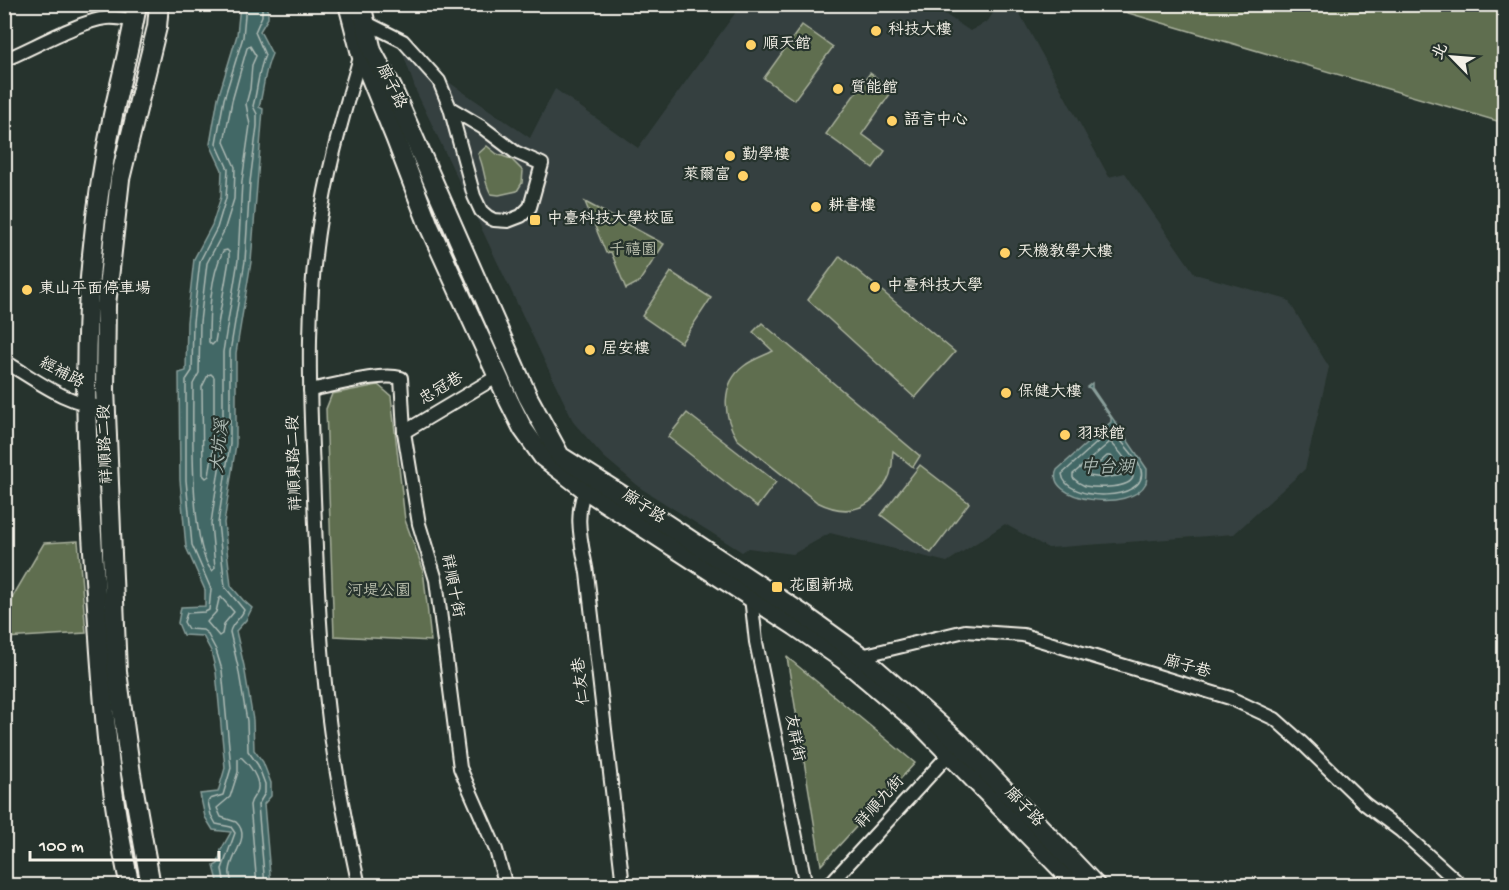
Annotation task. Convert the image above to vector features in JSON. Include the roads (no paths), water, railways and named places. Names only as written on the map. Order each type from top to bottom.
[{"type":"main road","name":"祥順路二段","points":[[151,885],[117,672],[105,407],[106,305],[120,179],[156,27],[159,4]]},
{"type":"main road","name":"廍子路","points":[[348,4],[359,18],[367,52],[395,137],[429,226],[523,429],[543,457],[590,483],[804,615],[853,658],[919,723],[955,748],[1096,885]]},
{"type":"main road","name":"祥順路二段","points":[[130,885],[123,858],[103,702],[89,514],[86,406],[88,304],[93,246],[102,177],[135,13]]},
{"type":"main road","name":"廍子路","points":[[367,52],[392,88],[528,397],[560,456],[590,483],[752,597],[853,658]]},
{"type":"main road","name":"廍子路","points":[[955,748],[1078,885]]},
{"type":"street","points":[[4,60],[103,18],[135,13]]},
{"type":"street","points":[[359,18],[403,41],[439,81],[450,108],[474,196],[481,211],[488,217],[501,221],[521,216],[530,207],[542,164],[515,152],[482,127],[450,108]]},
{"type":"street","name":"祥順東路二段","points":[[359,885],[341,801],[328,708],[316,550],[310,390],[312,292],[321,210],[338,134],[367,52]]},
{"type":"street","name":"經補路","points":[[4,361],[63,397],[86,406],[105,407]]},
{"type":"street","name":"忠冠巷","points":[[404,432],[498,376]]},
{"type":"street","name":"祥順十街","points":[[310,390],[377,377],[401,378],[404,432],[419,524],[436,580],[459,768],[496,850],[506,885]]},
{"type":"street","name":"仁友巷","points":[[590,483],[579,508],[579,521],[623,885]]},
{"type":"street","name":"友祥街","points":[[752,597],[756,642],[806,885]]},
{"type":"street","name":"廍子巷","points":[[853,658],[965,631],[999,632],[1023,635],[1230,698],[1275,719],[1365,804],[1401,831],[1462,885]]},
{"type":"street","name":"祥順九街","points":[[828,885],[955,748]]},
{"type":"water","name":"大坑溪","points":[[240,5],[268,5],[268,18],[260,31],[272,54],[259,107],[263,109],[251,262],[236,353],[236,444],[224,523],[231,586],[252,608],[246,620],[236,631],[253,720],[254,750],[263,762],[271,783],[271,796],[264,804],[271,886],[219,885],[214,866],[218,864],[221,850],[231,832],[213,830],[205,817],[200,794],[218,792],[225,768],[216,672],[211,651],[203,636],[183,635],[178,623],[181,607],[205,606],[205,590],[186,547],[180,480],[179,373],[186,371],[187,322],[194,259],[212,225],[221,197],[222,170],[210,144],[218,98],[237,35]]},
{"type":"water","name":"中台湖","points":[[1092,383],[1092,388],[1147,469],[1146,483],[1137,493],[1124,498],[1091,499],[1075,495],[1063,489],[1056,480],[1057,470],[1111,422],[1111,418],[1087,387]]},
{"type":"place","name":"科技大樓","points":[[876,31]]},
{"type":"place","name":"順天館","points":[[751,45]]},
{"type":"place","name":"質能館","points":[[838,89]]},
{"type":"place","name":"語言中心","points":[[892,121]]},
{"type":"place","name":"勤學樓","points":[[730,156]]},
{"type":"place","name":"萊爾富","points":[[743,176]]},
{"type":"place","name":"耕書樓","points":[[816,207]]},
{"type":"place","name":"中臺科技大學校區","points":[[535,220]]},
{"type":"place","name":"天機教學大樓","points":[[1005,253]]},
{"type":"place","name":"中臺科技大學","points":[[875,287]]},
{"type":"place","name":"東山平面停車場","points":[[27,290]]},
{"type":"place","name":"居安樓","points":[[590,350]]},
{"type":"place","name":"保健大樓","points":[[1006,393]]},
{"type":"place","name":"羽球館","points":[[1065,435]]},
{"type":"place","name":"花園新城","points":[[777,587]]},
{"type":"park label","name":"千禧園","points":[[633,251]]},
{"type":"park label","name":"河堤公園","points":[[379,592]]}]
